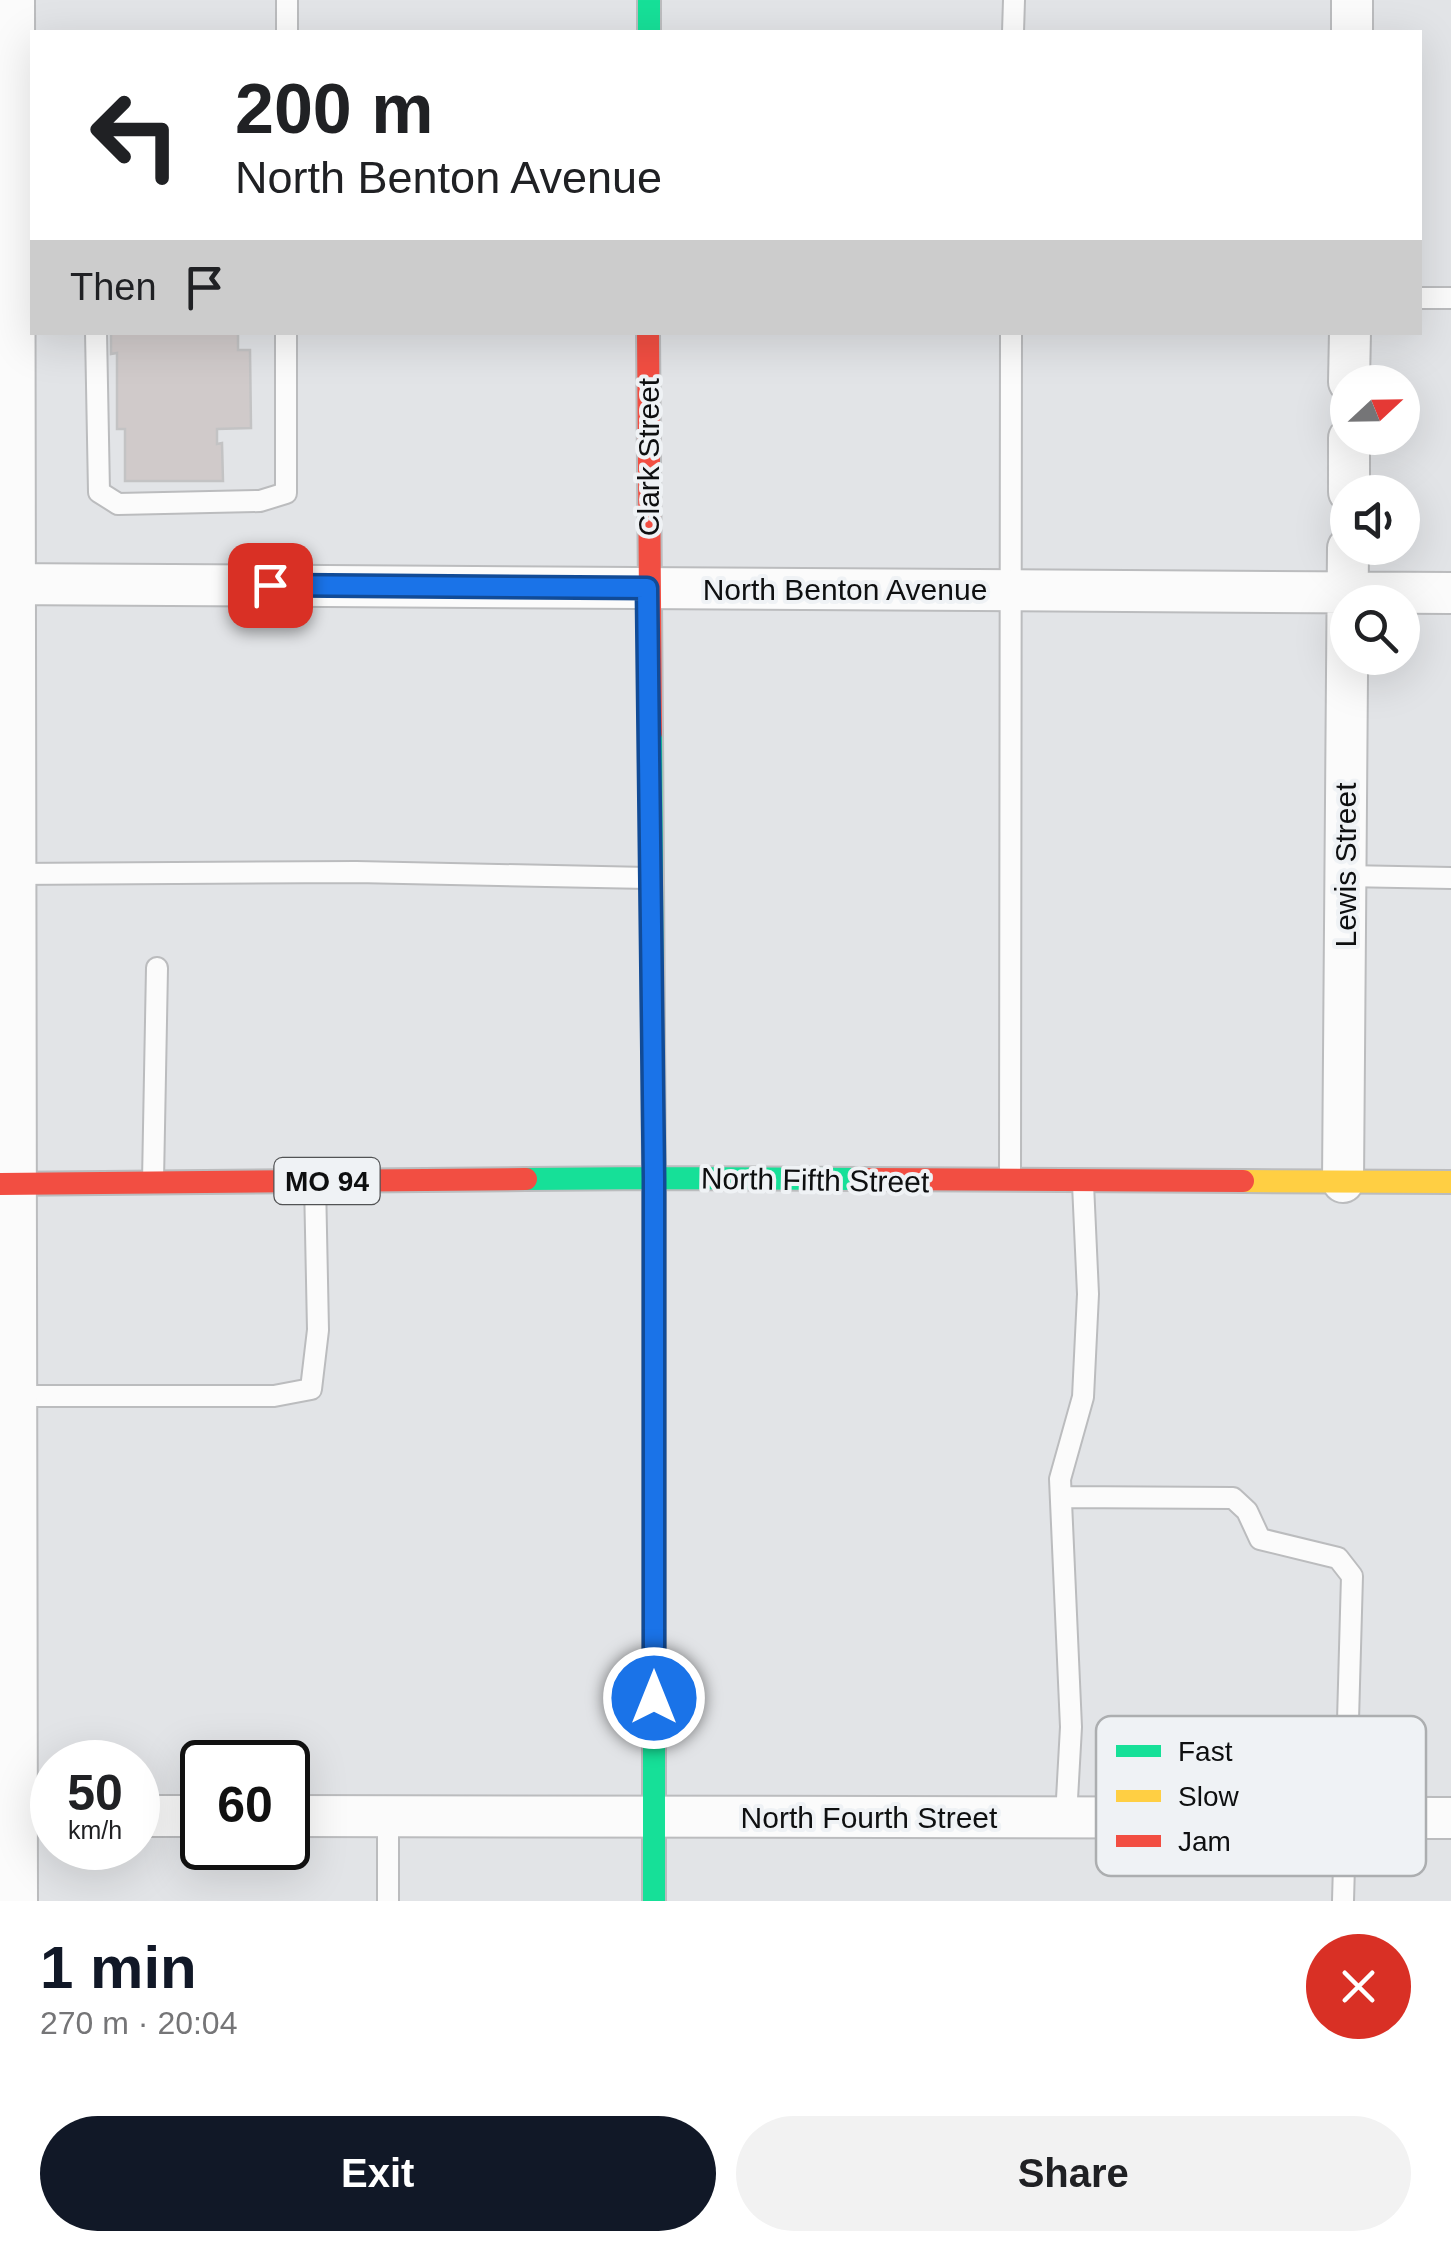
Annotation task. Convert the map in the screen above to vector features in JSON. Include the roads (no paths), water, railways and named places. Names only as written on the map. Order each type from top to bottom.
[{"type":"main road","points":[[649,0],[649,30]]},
{"type":"main road","name":"Clark Street","points":[[648,335],[654,1901]]},
{"type":"main road","name":"North Fifth Street","points":[[8,1184],[654,1178],[1451,1182]]},
{"type":"street","points":[[14,0],[7,301],[7,874],[8,1184],[23,1816],[17,1901]]},
{"type":"street","points":[[1352,0],[1352,30]]},
{"type":"street","points":[[1349,365],[1350,335]]},
{"type":"street","name":"North Benton Avenue","points":[[7,584],[1330,592]]},
{"type":"street","name":"North Benton Avenue","points":[[1420,593],[1451,593]]},
{"type":"street","name":"Lewis Street","points":[[1343,1182],[1347,675]]},
{"type":"street","name":"North Fourth Street","points":[[310,1816],[1096,1817]]},
{"type":"street","name":"North Fourth Street","points":[[1426,1818],[1451,1818]]},
{"type":"lane","points":[[287,0],[287,30]]},
{"type":"lane","points":[[1013,30],[1014,0]]},
{"type":"lane","points":[[1422,298],[1451,298]]},
{"type":"lane","points":[[96,335],[100,492],[118,504],[260,502],[286,494],[286,335]]},
{"type":"lane","points":[[1010,1182],[1011,335]]},
{"type":"lane","points":[[7,874],[356,872],[650,878]]},
{"type":"lane","points":[[1345,876],[1451,878]]},
{"type":"lane","points":[[153,1183],[157,968]]},
{"type":"lane","points":[[16,1396],[274,1396],[310,1389],[318,1330],[315,1182]]},
{"type":"lane","points":[[1066,1817],[1071,1728],[1060,1479],[1083,1397],[1088,1294],[1083,1182]]},
{"type":"lane","points":[[1060,1497],[1233,1498],[1246,1511],[1260,1539],[1338,1558],[1352,1576],[1354,1596],[1350,1716]]},
{"type":"lane","points":[[388,1816],[388,1901]]},
{"type":"lane","points":[[1343,1901],[1344,1876]]}]
